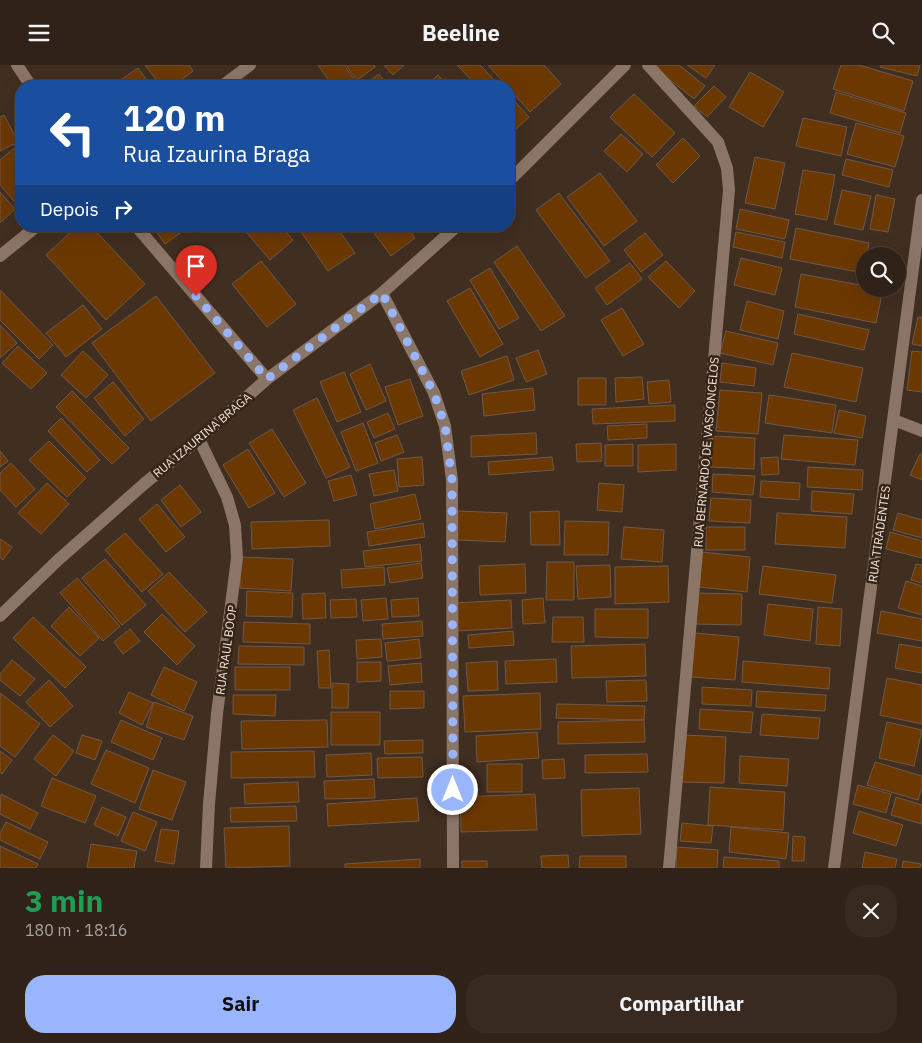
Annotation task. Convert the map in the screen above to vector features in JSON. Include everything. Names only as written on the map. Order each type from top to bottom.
[{"type":"street","points":[[17,65],[27,80]]},
{"type":"street","points":[[230,80],[250,65]]},
{"type":"street","points":[[515,175],[625,65]]},
{"type":"street","name":"RUA BERNARDO DE VASCONCELOS","points":[[648,65],[718,142],[727,168],[729,190],[669,868]]},
{"type":"street","name":"RUA TIRADENTES","points":[[834,868],[922,199]]},
{"type":"street","points":[[0,256],[30,232]]},
{"type":"street","points":[[141,232],[267,379]]},
{"type":"street","name":"RUA IZAURINA BRAGA","points":[[0,615],[57,561],[144,484],[200,439],[267,379],[382,293],[450,232]]},
{"type":"street","points":[[382,293],[434,393],[445,426],[452,480],[453,868]]},
{"type":"street","points":[[894,420],[922,431]]},
{"type":"street","name":"RUA RAUL BOOP","points":[[200,439],[227,497],[235,525],[237,558],[217,714],[209,804],[206,868]]},
{"type":"building","points":[[145,65],[189,65],[193,71],[181,80],[156,80]]},
{"type":"building","points":[[318,65],[344,65],[355,80],[329,80]]},
{"type":"building","points":[[346,65],[374,65],[375,67],[357,80]]},
{"type":"building","points":[[384,65],[404,65],[393,75]]},
{"type":"building","points":[[457,65],[480,65],[494,80],[471,80]]},
{"type":"building","points":[[488,65],[544,65],[561,84],[530,112],[515,95],[515,80],[501,80]]},
{"type":"building","points":[[658,65],[679,65],[705,86],[694,99],[655,68]]},
{"type":"building","points":[[687,65],[715,65],[706,78]]},
{"type":"building","points":[[841,65],[859,65],[913,81],[904,111],[833,89]]},
{"type":"building","points":[[881,65],[920,65],[917,76],[880,67]]},
{"type":"building","points":[[138,68],[147,80],[121,80]]},
{"type":"building","points":[[750,72],[784,92],[763,127],[729,107]]},
{"type":"building","points":[[379,74],[384,80],[371,80]]},
{"type":"building","points":[[438,75],[443,80],[432,80]]},
{"type":"building","points":[[714,86],[726,97],[707,117],[694,106]]},
{"type":"building","points":[[836,92],[906,113],[900,133],[830,113]]},
{"type":"building","points":[[634,94],[675,133],[652,157],[610,117]]},
{"type":"building","points":[[515,102],[529,117],[516,129],[515,128]]},
{"type":"building","points":[[4,115],[15,136],[15,144],[0,151],[0,117]]},
{"type":"building","points":[[803,118],[847,127],[841,156],[796,146]]},
{"type":"building","points":[[856,123],[904,136],[895,167],[847,154]]},
{"type":"building","points":[[621,134],[643,154],[627,172],[604,151]]},
{"type":"building","points":[[683,138],[700,156],[673,183],[656,165]]},
{"type":"building","points":[[15,147],[15,202],[0,185],[0,160]]},
{"type":"building","points":[[755,157],[785,163],[775,209],[745,203]]},
{"type":"building","points":[[846,159],[893,170],[889,187],[842,175]]},
{"type":"building","points":[[803,170],[835,175],[827,220],[795,214]]},
{"type":"building","points":[[600,173],[637,221],[604,246],[567,197]]},
{"type":"building","points":[[842,190],[871,196],[863,230],[834,224]]},
{"type":"building","points":[[0,192],[15,209],[0,223]]},
{"type":"building","points":[[559,193],[610,261],[586,278],[536,210]]},
{"type":"building","points":[[876,195],[895,199],[888,232],[870,229]]},
{"type":"building","points":[[740,209],[789,220],[785,239],[736,229]]},
{"type":"building","points":[[796,228],[869,243],[868,247],[856,247],[856,272],[790,259]]},
{"type":"building","points":[[71,232],[97,232],[145,284],[106,320],[46,255]]},
{"type":"building","points":[[156,232],[182,232],[165,244]]},
{"type":"building","points":[[246,232],[286,232],[293,240],[270,260]]},
{"type":"building","points":[[301,232],[340,232],[355,253],[328,271]]},
{"type":"building","points":[[373,232],[410,232],[415,238],[391,256]]},
{"type":"building","points":[[736,232],[785,242],[782,258],[733,247]]},
{"type":"building","points":[[645,233],[663,255],[641,272],[624,250]]},
{"type":"building","points":[[517,246],[565,316],[541,331],[494,262]]},
{"type":"building","points":[[741,258],[782,268],[775,295],[734,285]]},
{"type":"building","points":[[261,261],[296,304],[267,327],[232,284]]},
{"type":"building","points":[[666,261],[695,291],[679,308],[648,277]]},
{"type":"building","points":[[630,263],[642,279],[607,305],[595,288]]},
{"type":"building","points":[[490,268],[519,318],[499,329],[470,280]]},
{"type":"building","points":[[801,274],[856,284],[856,297],[881,297],[876,323],[795,307]]},
{"type":"building","points":[[470,288],[503,344],[480,357],[447,301]]},
{"type":"building","points":[[0,290],[53,345],[39,359],[0,320]]},
{"type":"building","points":[[156,296],[215,373],[151,421],[92,343]]},
{"type":"building","points":[[747,301],[784,311],[778,339],[740,330]]},
{"type":"building","points":[[83,305],[102,329],[66,357],[46,333]]},
{"type":"building","points":[[622,308],[644,344],[623,356],[601,320]]},
{"type":"building","points":[[798,314],[869,330],[864,350],[794,334]]},
{"type":"building","points":[[918,317],[922,317],[922,346],[912,344]]},
{"type":"building","points":[[0,325],[17,343],[0,358]]},
{"type":"building","points":[[726,331],[778,343],[773,365],[720,353]]},
{"type":"building","points":[[18,346],[47,373],[31,389],[2,363]]},
{"type":"building","points":[[538,350],[547,374],[526,382],[516,358]]},
{"type":"building","points":[[83,351],[108,375],[86,398],[61,375]]},
{"type":"building","points":[[912,351],[922,352],[922,392],[907,390]]},
{"type":"building","points":[[792,353],[863,368],[856,402],[784,387]]},
{"type":"building","points":[[507,356],[514,380],[469,395],[461,371]]},
{"type":"building","points":[[722,363],[756,368],[754,386],[720,382]]},
{"type":"building","points":[[370,364],[386,401],[366,410],[350,374]]},
{"type":"building","points":[[344,372],[361,412],[337,422],[320,382]]},
{"type":"building","points":[[642,377],[644,399],[616,402],[615,378]]},
{"type":"building","points":[[578,378],[606,378],[606,405],[578,405]]},
{"type":"building","points":[[410,379],[423,416],[398,425],[385,387]]},
{"type":"building","points":[[669,380],[671,402],[649,404],[647,382]]},
{"type":"building","points":[[113,382],[144,419],[125,436],[94,398]]},
{"type":"building","points":[[533,388],[535,410],[484,416],[482,394]]},
{"type":"building","points":[[720,390],[762,393],[758,434],[716,431]]},
{"type":"building","points":[[72,391],[129,448],[112,464],[56,407]]},
{"type":"building","points":[[769,395],[836,405],[832,433],[765,423]]},
{"type":"building","points":[[317,398],[350,467],[326,478],[293,410]]},
{"type":"building","points":[[675,405],[675,421],[593,424],[592,409]]},
{"type":"building","points":[[839,410],[866,416],[862,438],[834,433]]},
{"type":"building","points":[[388,413],[395,429],[374,438],[367,422]]},
{"type":"building","points":[[61,418],[100,460],[87,472],[48,431]]},
{"type":"building","points":[[363,423],[378,463],[356,471],[341,432]]},
{"type":"building","points":[[647,424],[647,438],[608,440],[607,426]]},
{"type":"building","points":[[272,429],[306,483],[284,497],[249,443]]},
{"type":"building","points":[[536,433],[537,454],[471,457],[471,436]]},
{"type":"building","points":[[397,435],[404,452],[381,461],[375,443]]},
{"type":"building","points":[[784,435],[858,440],[855,465],[781,459]]},
{"type":"building","points":[[712,436],[755,438],[754,469],[711,467]]},
{"type":"building","points":[[49,441],[86,478],[67,497],[29,460]]},
{"type":"building","points":[[601,443],[602,461],[577,462],[576,444]]},
{"type":"building","points":[[633,444],[633,466],[605,466],[605,445]]},
{"type":"building","points":[[676,444],[676,470],[638,472],[638,445]]},
{"type":"building","points":[[248,449],[275,493],[249,508],[223,465]]},
{"type":"building","points":[[0,451],[8,461],[0,467]]},
{"type":"building","points":[[920,454],[922,455],[922,480],[910,475]]},
{"type":"building","points":[[422,457],[424,485],[399,487],[397,459]]},
{"type":"building","points":[[552,457],[554,470],[489,475],[488,462]]},
{"type":"building","points":[[778,457],[779,474],[762,475],[761,458]]},
{"type":"building","points":[[11,463],[35,489],[16,507],[0,490],[0,473]]},
{"type":"building","points":[[808,467],[863,470],[862,490],[807,487]]},
{"type":"building","points":[[394,470],[398,491],[374,496],[369,474]]},
{"type":"building","points":[[713,474],[755,476],[753,495],[712,492]]},
{"type":"building","points":[[351,475],[357,495],[334,501],[328,481]]},
{"type":"building","points":[[761,481],[800,483],[799,500],[760,497]]},
{"type":"building","points":[[47,483],[69,504],[41,534],[18,513]]},
{"type":"building","points":[[599,483],[624,485],[622,512],[597,510]]},
{"type":"building","points":[[180,485],[201,512],[181,527],[161,500]]},
{"type":"building","points":[[812,491],[854,494],[852,514],[811,511]]},
{"type":"building","points":[[415,494],[421,519],[375,529],[370,504]]},
{"type":"building","points":[[711,498],[751,500],[750,523],[709,521]]},
{"type":"building","points":[[157,504],[185,537],[166,552],[139,519]]},
{"type":"building","points":[[458,511],[507,513],[505,542],[457,540]]},
{"type":"building","points":[[559,511],[560,545],[531,545],[530,512]]},
{"type":"building","points":[[777,513],[847,517],[845,548],[775,544]]},
{"type":"building","points":[[898,513],[922,520],[922,538],[893,530]]},
{"type":"building","points":[[329,520],[330,546],[252,549],[251,522]]},
{"type":"building","points":[[565,521],[609,522],[608,555],[564,555]]},
{"type":"building","points":[[423,523],[425,537],[369,546],[367,532]]},
{"type":"building","points":[[624,527],[664,530],[662,562],[621,559]]},
{"type":"building","points":[[706,527],[745,527],[745,550],[706,550]]},
{"type":"building","points":[[890,532],[922,541],[922,558],[886,549]]},
{"type":"building","points":[[125,533],[163,574],[142,592],[105,550]]},
{"type":"building","points":[[0,539],[12,547],[3,560],[0,557]]},
{"type":"building","points":[[420,544],[422,561],[365,567],[363,551]]},
{"type":"building","points":[[702,552],[750,557],[747,592],[699,587]]},
{"type":"building","points":[[241,557],[293,559],[291,591],[240,588]]},
{"type":"building","points":[[105,559],[146,605],[122,625],[82,578]]},
{"type":"building","points":[[547,562],[574,562],[574,600],[546,600]]},
{"type":"building","points":[[421,563],[423,578],[390,583],[387,568]]},
{"type":"building","points":[[525,564],[526,593],[480,595],[479,566]]},
{"type":"building","points":[[916,564],[922,565],[922,583],[911,580]]},
{"type":"building","points":[[610,565],[611,597],[578,599],[576,566]]},
{"type":"building","points":[[668,566],[669,602],[615,604],[615,567]]},
{"type":"building","points":[[763,566],[836,575],[832,603],[759,594]]},
{"type":"building","points":[[384,567],[385,585],[342,588],[341,570]]},
{"type":"building","points":[[169,572],[207,612],[185,632],[148,591]]},
{"type":"building","points":[[77,578],[120,626],[103,641],[60,593]]},
{"type":"building","points":[[906,581],[922,586],[922,615],[898,608]]},
{"type":"building","points":[[247,591],[293,593],[292,617],[246,616]]},
{"type":"building","points":[[325,593],[326,618],[303,619],[302,594]]},
{"type":"building","points":[[697,593],[742,594],[741,625],[696,624]]},
{"type":"building","points":[[386,598],[388,619],[363,621],[361,600]]},
{"type":"building","points":[[418,598],[419,616],[392,617],[391,600]]},
{"type":"building","points":[[543,598],[545,623],[523,624],[522,600]]},
{"type":"building","points":[[356,599],[357,617],[331,618],[330,600]]},
{"type":"building","points":[[511,600],[512,628],[456,631],[454,603]]},
{"type":"building","points":[[768,604],[813,609],[810,641],[764,635]]},
{"type":"building","points":[[69,607],[99,638],[80,656],[51,626]]},
{"type":"building","points":[[818,607],[842,609],[840,646],[816,644]]},
{"type":"building","points":[[595,609],[648,609],[648,638],[595,637]]},
{"type":"building","points":[[881,611],[922,619],[922,641],[877,633]]},
{"type":"building","points":[[162,614],[195,646],[177,665],[144,632]]},
{"type":"building","points":[[33,617],[86,667],[65,688],[13,638]]},
{"type":"building","points":[[553,617],[583,617],[584,642],[552,642]]},
{"type":"building","points":[[422,621],[423,636],[383,639],[382,624]]},
{"type":"building","points":[[244,622],[310,624],[310,644],[243,642]]},
{"type":"building","points":[[130,629],[140,641],[123,654],[114,642]]},
{"type":"building","points":[[513,631],[514,645],[469,648],[468,635]]},
{"type":"building","points":[[695,633],[739,637],[735,680],[691,677]]},
{"type":"building","points":[[381,639],[382,657],[357,659],[356,640]]},
{"type":"building","points":[[419,639],[421,658],[387,661],[385,643]]},
{"type":"building","points":[[645,644],[646,676],[572,678],[571,646]]},
{"type":"building","points":[[899,644],[922,648],[922,673],[895,668]]},
{"type":"building","points":[[239,646],[304,647],[304,665],[238,664]]},
{"type":"building","points":[[329,650],[331,688],[319,688],[317,651]]},
{"type":"building","points":[[556,659],[557,682],[506,684],[505,661]]},
{"type":"building","points":[[12,660],[35,679],[20,696],[0,680],[0,674]]},
{"type":"building","points":[[497,661],[498,690],[468,691],[466,663]]},
{"type":"building","points":[[743,661],[830,668],[829,689],[742,682]]},
{"type":"building","points":[[357,662],[381,662],[381,681],[357,682]]},
{"type":"building","points":[[421,663],[422,682],[390,685],[388,666]]},
{"type":"building","points":[[164,667],[197,682],[184,711],[151,695]]},
{"type":"building","points":[[235,667],[290,667],[290,690],[235,690]]},
{"type":"building","points":[[887,678],[922,685],[922,724],[880,715]]},
{"type":"building","points":[[49,680],[73,706],[50,727],[26,702]]},
{"type":"building","points":[[646,680],[647,701],[607,702],[606,681]]},
{"type":"building","points":[[332,683],[349,684],[348,708],[332,708]]},
{"type":"building","points":[[702,687],[752,690],[751,706],[702,704]]},
{"type":"building","points":[[390,691],[424,691],[424,708],[390,709]]},
{"type":"building","points":[[757,691],[826,695],[825,711],[756,707]]},
{"type":"building","points":[[129,692],[153,703],[142,725],[119,713]]},
{"type":"building","points":[[0,693],[40,724],[15,757],[0,746]]},
{"type":"building","points":[[540,693],[541,729],[465,732],[463,696]]},
{"type":"building","points":[[233,695],[276,695],[275,716],[233,714]]},
{"type":"building","points":[[154,702],[193,716],[184,740],[146,727]]},
{"type":"building","points":[[557,704],[645,706],[644,720],[556,718]]},
{"type":"building","points":[[700,709],[753,712],[751,733],[699,729]]},
{"type":"building","points":[[331,712],[380,712],[380,745],[331,745]]},
{"type":"building","points":[[762,714],[820,718],[818,739],[760,735]]},
{"type":"building","points":[[121,720],[162,738],[153,760],[111,742]]},
{"type":"building","points":[[327,720],[328,747],[242,749],[241,721]]},
{"type":"building","points":[[644,720],[645,742],[558,744],[558,722]]},
{"type":"building","points":[[887,722],[922,730],[914,766],[879,758]]},
{"type":"building","points":[[537,732],[539,758],[477,762],[476,736]]},
{"type":"building","points":[[53,735],[74,751],[56,776],[34,759]]},
{"type":"building","points":[[82,735],[102,741],[95,760],[76,753]]},
{"type":"building","points":[[684,735],[726,737],[724,783],[682,782]]},
{"type":"building","points":[[423,740],[423,753],[385,754],[384,741]]},
{"type":"building","points":[[106,750],[149,768],[135,803],[91,784]]},
{"type":"building","points":[[0,751],[12,760],[2,774],[0,772]]},
{"type":"building","points":[[314,751],[315,777],[231,778],[231,752]]},
{"type":"building","points":[[371,753],[372,775],[327,777],[326,755]]},
{"type":"building","points":[[647,754],[648,772],[585,773],[585,755]]},
{"type":"building","points":[[740,756],[789,759],[787,786],[739,783]]},
{"type":"building","points":[[422,757],[423,777],[378,778],[377,758]]},
{"type":"building","points":[[564,759],[565,778],[543,779],[542,760]]},
{"type":"building","points":[[875,762],[922,776],[922,787],[918,800],[867,785]]},
{"type":"building","points":[[487,764],[522,764],[522,792],[487,792]]},
{"type":"building","points":[[153,770],[186,782],[172,820],[139,809]]},
{"type":"building","points":[[52,778],[96,796],[85,823],[41,806]]},
{"type":"building","points":[[374,779],[375,798],[325,799],[324,781]]},
{"type":"building","points":[[298,782],[299,802],[245,804],[244,784]]},
{"type":"building","points":[[858,785],[891,794],[886,813],[853,804]]},
{"type":"building","points":[[710,787],[785,792],[783,830],[708,825]]},
{"type":"building","points":[[639,788],[641,834],[582,836],[581,790]]},
{"type":"building","points":[[1,794],[38,813],[30,829],[0,814]]},
{"type":"building","points":[[535,794],[537,830],[461,832],[460,797]]},
{"type":"building","points":[[896,797],[922,805],[922,824],[891,815]]},
{"type":"building","points":[[417,798],[419,821],[328,826],[327,804]]},
{"type":"building","points":[[296,806],[297,821],[231,822],[230,808]]},
{"type":"building","points":[[102,807],[126,817],[118,836],[94,825]]},
{"type":"building","points":[[859,811],[903,825],[896,846],[853,833]]},
{"type":"building","points":[[133,812],[157,822],[145,851],[121,841]]},
{"type":"building","points":[[6,822],[48,842],[40,859],[0,840],[0,833]]},
{"type":"building","points":[[682,823],[713,826],[711,843],[680,841]]},
{"type":"building","points":[[289,826],[290,866],[226,868],[224,828]]},
{"type":"building","points":[[731,827],[789,833],[786,859],[729,852]]},
{"type":"building","points":[[161,829],[179,831],[174,864],[155,861]]},
{"type":"building","points":[[793,836],[805,837],[804,861],[792,861]]},
{"type":"building","points":[[91,844],[137,851],[134,868],[87,868]]},
{"type":"building","points":[[0,846],[38,864],[36,868],[0,868]]},
{"type":"building","points":[[677,847],[718,850],[717,868],[676,868]]},
{"type":"building","points":[[865,852],[897,859],[895,868],[862,868]]},
{"type":"building","points":[[568,855],[569,868],[542,868],[541,856]]},
{"type":"building","points":[[580,856],[626,856],[626,868],[579,868]]},
{"type":"building","points":[[724,857],[779,861],[779,868],[723,868]]},
{"type":"building","points":[[420,859],[420,868],[345,868],[345,864]]},
{"type":"building","points":[[462,861],[487,861],[487,868],[462,868]]},
{"type":"building","points":[[903,861],[921,864],[920,868],[902,868]]},
{"type":"route","points":[[196,296],[267,379],[382,293],[434,393],[445,426],[452,480],[453,790]]}]
